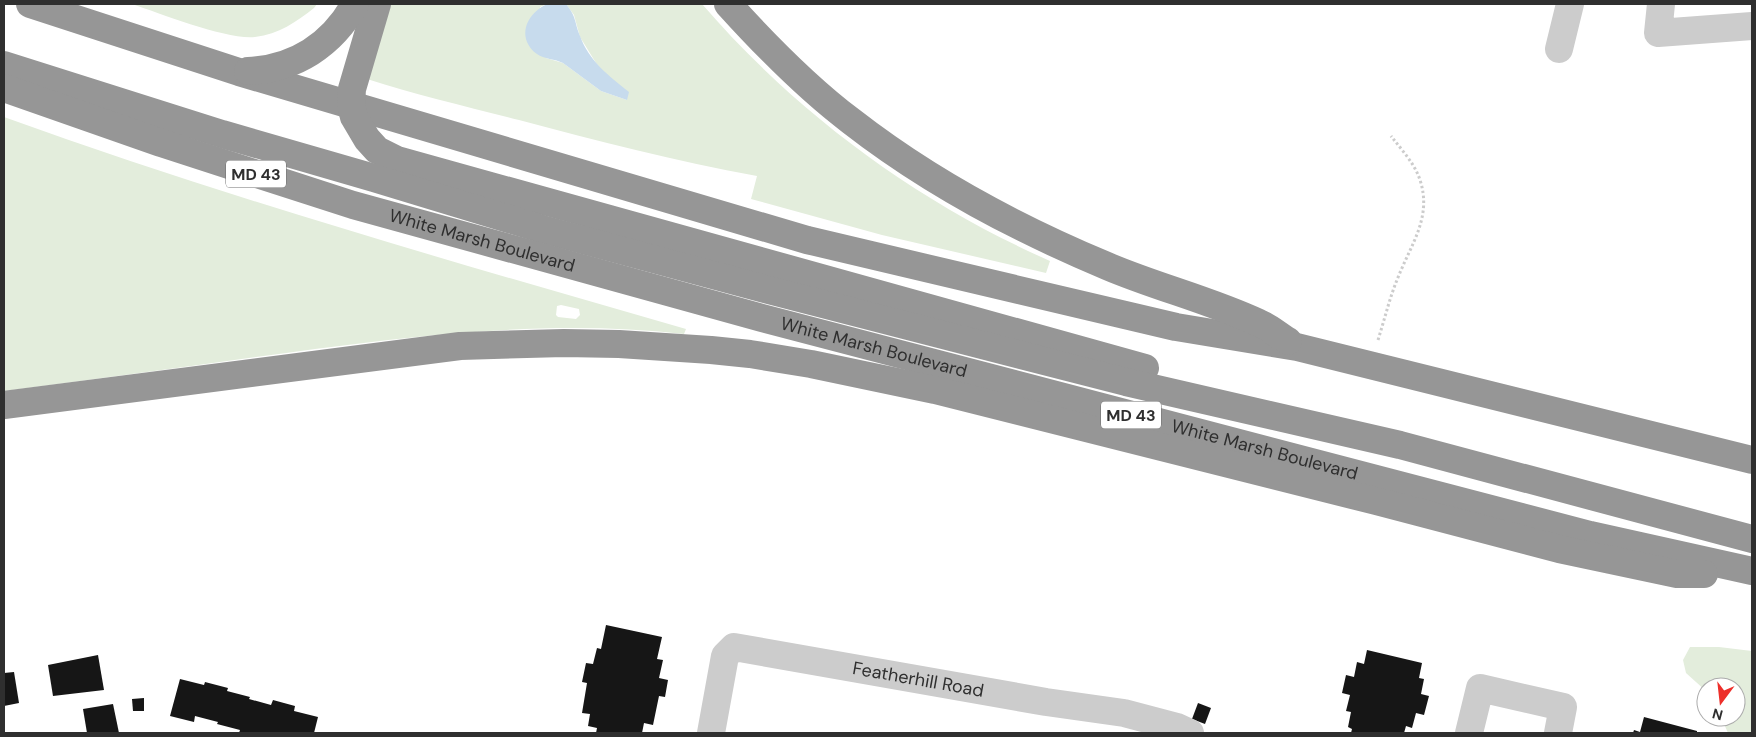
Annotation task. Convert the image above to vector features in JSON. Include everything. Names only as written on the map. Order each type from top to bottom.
[{"type":"highway","points":[[30,4],[239,72],[807,240],[1176,327],[1297,347],[1752,460]]},
{"type":"highway","points":[[239,72],[262,71],[280,66],[319,48],[344,22],[355,4]]},
{"type":"highway","points":[[377,4],[352,89],[351,105],[354,117],[367,140],[377,150],[397,160],[1256,399],[1400,445]]},
{"type":"highway","points":[[728,4],[764,43],[828,102],[880,143],[932,178],[1017,225],[1072,251],[1143,281],[1260,323],[1297,347]]},
{"type":"highway","points":[[4,65],[222,134],[589,242],[1116,380],[1253,413],[1400,445],[1752,539]]},
{"type":"highway","name":"White Marsh Boulevard","points":[[4,88],[160,143],[353,205],[762,318],[1590,535],[1752,572]]},
{"type":"highway","points":[[4,405],[460,346],[564,343],[619,344],[711,350],[811,364],[935,390],[1598,558],[1677,574],[1752,572]]},
{"type":"street","points":[[1559,49],[1570,4]]},
{"type":"street","points":[[1661,4],[1658,33],[1752,26]]},
{"type":"street","name":"Featherhill Road","points":[[711,733],[725,656],[734,647],[1046,702],[1124,713],[1177,727],[1190,733]]},
{"type":"street","points":[[1469,733],[1480,688],[1564,707],[1558,733]]},
{"type":"path","points":[[1371,366],[1392,295],[1422,225],[1424,207],[1420,180],[1410,161],[1391,136]]},
{"type":"green space","points":[[132,4],[317,4],[287,27],[264,35],[243,37],[212,31]]},
{"type":"green space","points":[[391,4],[547,4],[540,7],[546,58],[563,63],[601,91],[627,100],[596,63],[580,37],[574,15],[566,4],[702,4],[778,82],[862,152],[906,183],[953,211],[1001,238],[1050,261],[1046,273],[882,235],[751,199],[757,176],[607,143],[424,96],[367,79]]},
{"type":"green space","points":[[4,117],[88,147],[258,202],[686,329],[684,334],[638,330],[545,328],[407,338],[4,391]],"holes":[[[561,305],[579,309],[580,315],[576,319],[558,317],[556,315],[557,306]]]},
{"type":"green space","points":[[1690,647],[1719,647],[1752,651],[1752,733],[1728,733],[1725,727],[1746,727],[1746,677],[1696,677],[1696,682],[1686,673],[1683,660]]},
{"type":"water","points":[[547,4],[566,4],[574,16],[580,36],[589,53],[600,67],[629,92],[627,100],[601,91],[563,63],[540,56],[532,50],[527,42],[525,30],[532,15]]},
{"type":"building","points":[[606,625],[662,637],[657,659],[663,660],[659,678],[668,680],[665,697],[659,696],[653,725],[644,723],[642,733],[596,733],[597,728],[588,726],[590,714],[582,713],[587,683],[582,682],[586,663],[593,664],[597,648],[601,649]]},
{"type":"building","points":[[1367,650],[1422,663],[1419,678],[1424,679],[1421,694],[1429,696],[1424,715],[1416,713],[1412,728],[1406,726],[1404,733],[1351,733],[1352,729],[1348,727],[1351,712],[1346,711],[1350,695],[1342,693],[1346,675],[1354,677],[1357,662],[1364,664]]},
{"type":"building","points":[[98,655],[104,690],[53,696],[48,665]]},
{"type":"building","points":[[14,672],[19,703],[4,706],[4,673]]},
{"type":"building","points":[[180,679],[204,685],[205,682],[228,688],[227,691],[271,705],[273,700],[295,706],[294,711],[318,717],[314,733],[239,733],[240,730],[195,716],[194,722],[170,716]]},
{"type":"building","points":[[144,698],[144,711],[133,711],[132,699]]},
{"type":"building","points":[[1198,703],[1211,708],[1205,724],[1192,719]]},
{"type":"building","points":[[113,704],[119,733],[87,733],[83,709]]},
{"type":"building","points":[[1644,717],[1697,731],[1697,733],[1633,733],[1634,730],[1640,732]]}]
